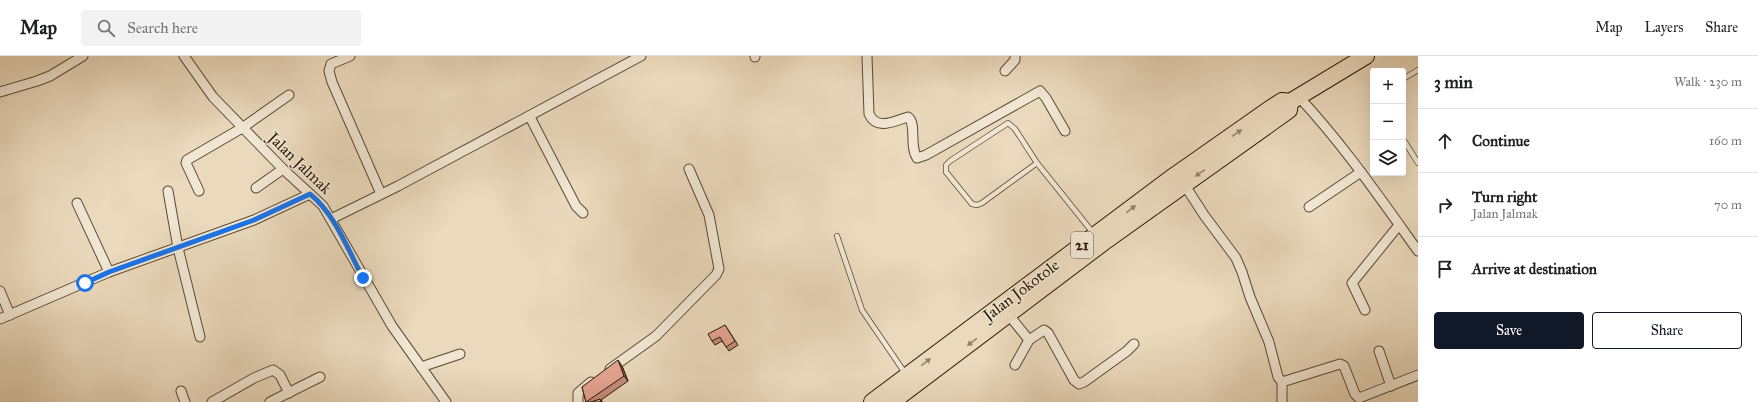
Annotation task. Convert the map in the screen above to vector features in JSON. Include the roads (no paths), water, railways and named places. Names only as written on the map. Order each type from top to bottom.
[{"type":"highway","name":"Jalan Jokotole","points":[[892,402],[1184,184],[1223,149],[1282,101],[1294,99],[1366,56]]},
{"type":"highway","name":"Jalan Jokotole","points":[[872,402],[1174,176],[1223,149]]},
{"type":"street","points":[[0,92],[50,76],[82,56]]},
{"type":"street","name":"Jalan Jalmak","points":[[184,56],[213,97],[283,169],[323,206],[363,278],[392,326],[443,401]]},
{"type":"street","points":[[350,56],[331,64],[329,71],[332,82],[381,194]]},
{"type":"street","points":[[622,56],[627,65]]},
{"type":"street","points":[[331,219],[530,117],[641,56]]},
{"type":"street","points":[[867,56],[869,114],[872,120],[876,123],[884,125],[908,117],[911,118],[913,122],[912,144],[917,158],[926,155],[1040,91],[1046,98],[1065,131]]},
{"type":"street","points":[[1005,72],[1015,60],[1015,56]]},
{"type":"street","points":[[199,191],[186,162],[242,128],[289,95]]},
{"type":"street","points":[[1294,99],[1315,114],[1361,172],[1418,252]]},
{"type":"street","points":[[530,117],[576,206],[583,213]]},
{"type":"street","points":[[256,188],[283,169]]},
{"type":"street","points":[[578,402],[577,396],[579,391],[656,336],[716,275],[719,269],[710,216],[689,169]]},
{"type":"street","points":[[1309,207],[1361,172]]},
{"type":"street","points":[[1184,184],[1204,215],[1236,258],[1269,342],[1278,377],[1282,382],[1282,402]]},
{"type":"street","points":[[168,191],[178,248],[200,337]]},
{"type":"street","points":[[0,319],[109,272],[254,220],[310,194]]},
{"type":"street","points":[[77,203],[109,272]]},
{"type":"street","points":[[1365,310],[1352,283],[1399,225]]},
{"type":"street","points":[[0,291],[10,315]]},
{"type":"street","points":[[1008,314],[1029,340]]},
{"type":"street","points":[[1015,365],[1029,340],[1040,331],[1044,330],[1048,333],[1074,380],[1079,384],[1127,351],[1134,344]]},
{"type":"street","points":[[1379,351],[1391,386]]},
{"type":"street","points":[[421,367],[460,354]]},
{"type":"street","points":[[1282,382],[1340,364],[1344,366],[1355,394],[1359,398],[1418,376]]},
{"type":"street","points":[[212,402],[254,378],[273,370],[280,376],[289,393]]},
{"type":"street","points":[[270,402],[320,377]]},
{"type":"street","points":[[181,391],[185,402]]},
{"type":"lane","points":[[1406,76],[1418,70]]},
{"type":"lane","points":[[1037,163],[982,203],[976,205],[972,204],[946,172],[950,161],[1008,123],[1015,129],[1037,163],[1095,236]]},
{"type":"lane","points":[[1404,140],[1418,163]]},
{"type":"lane","points":[[837,236],[862,310],[908,376]]}]
